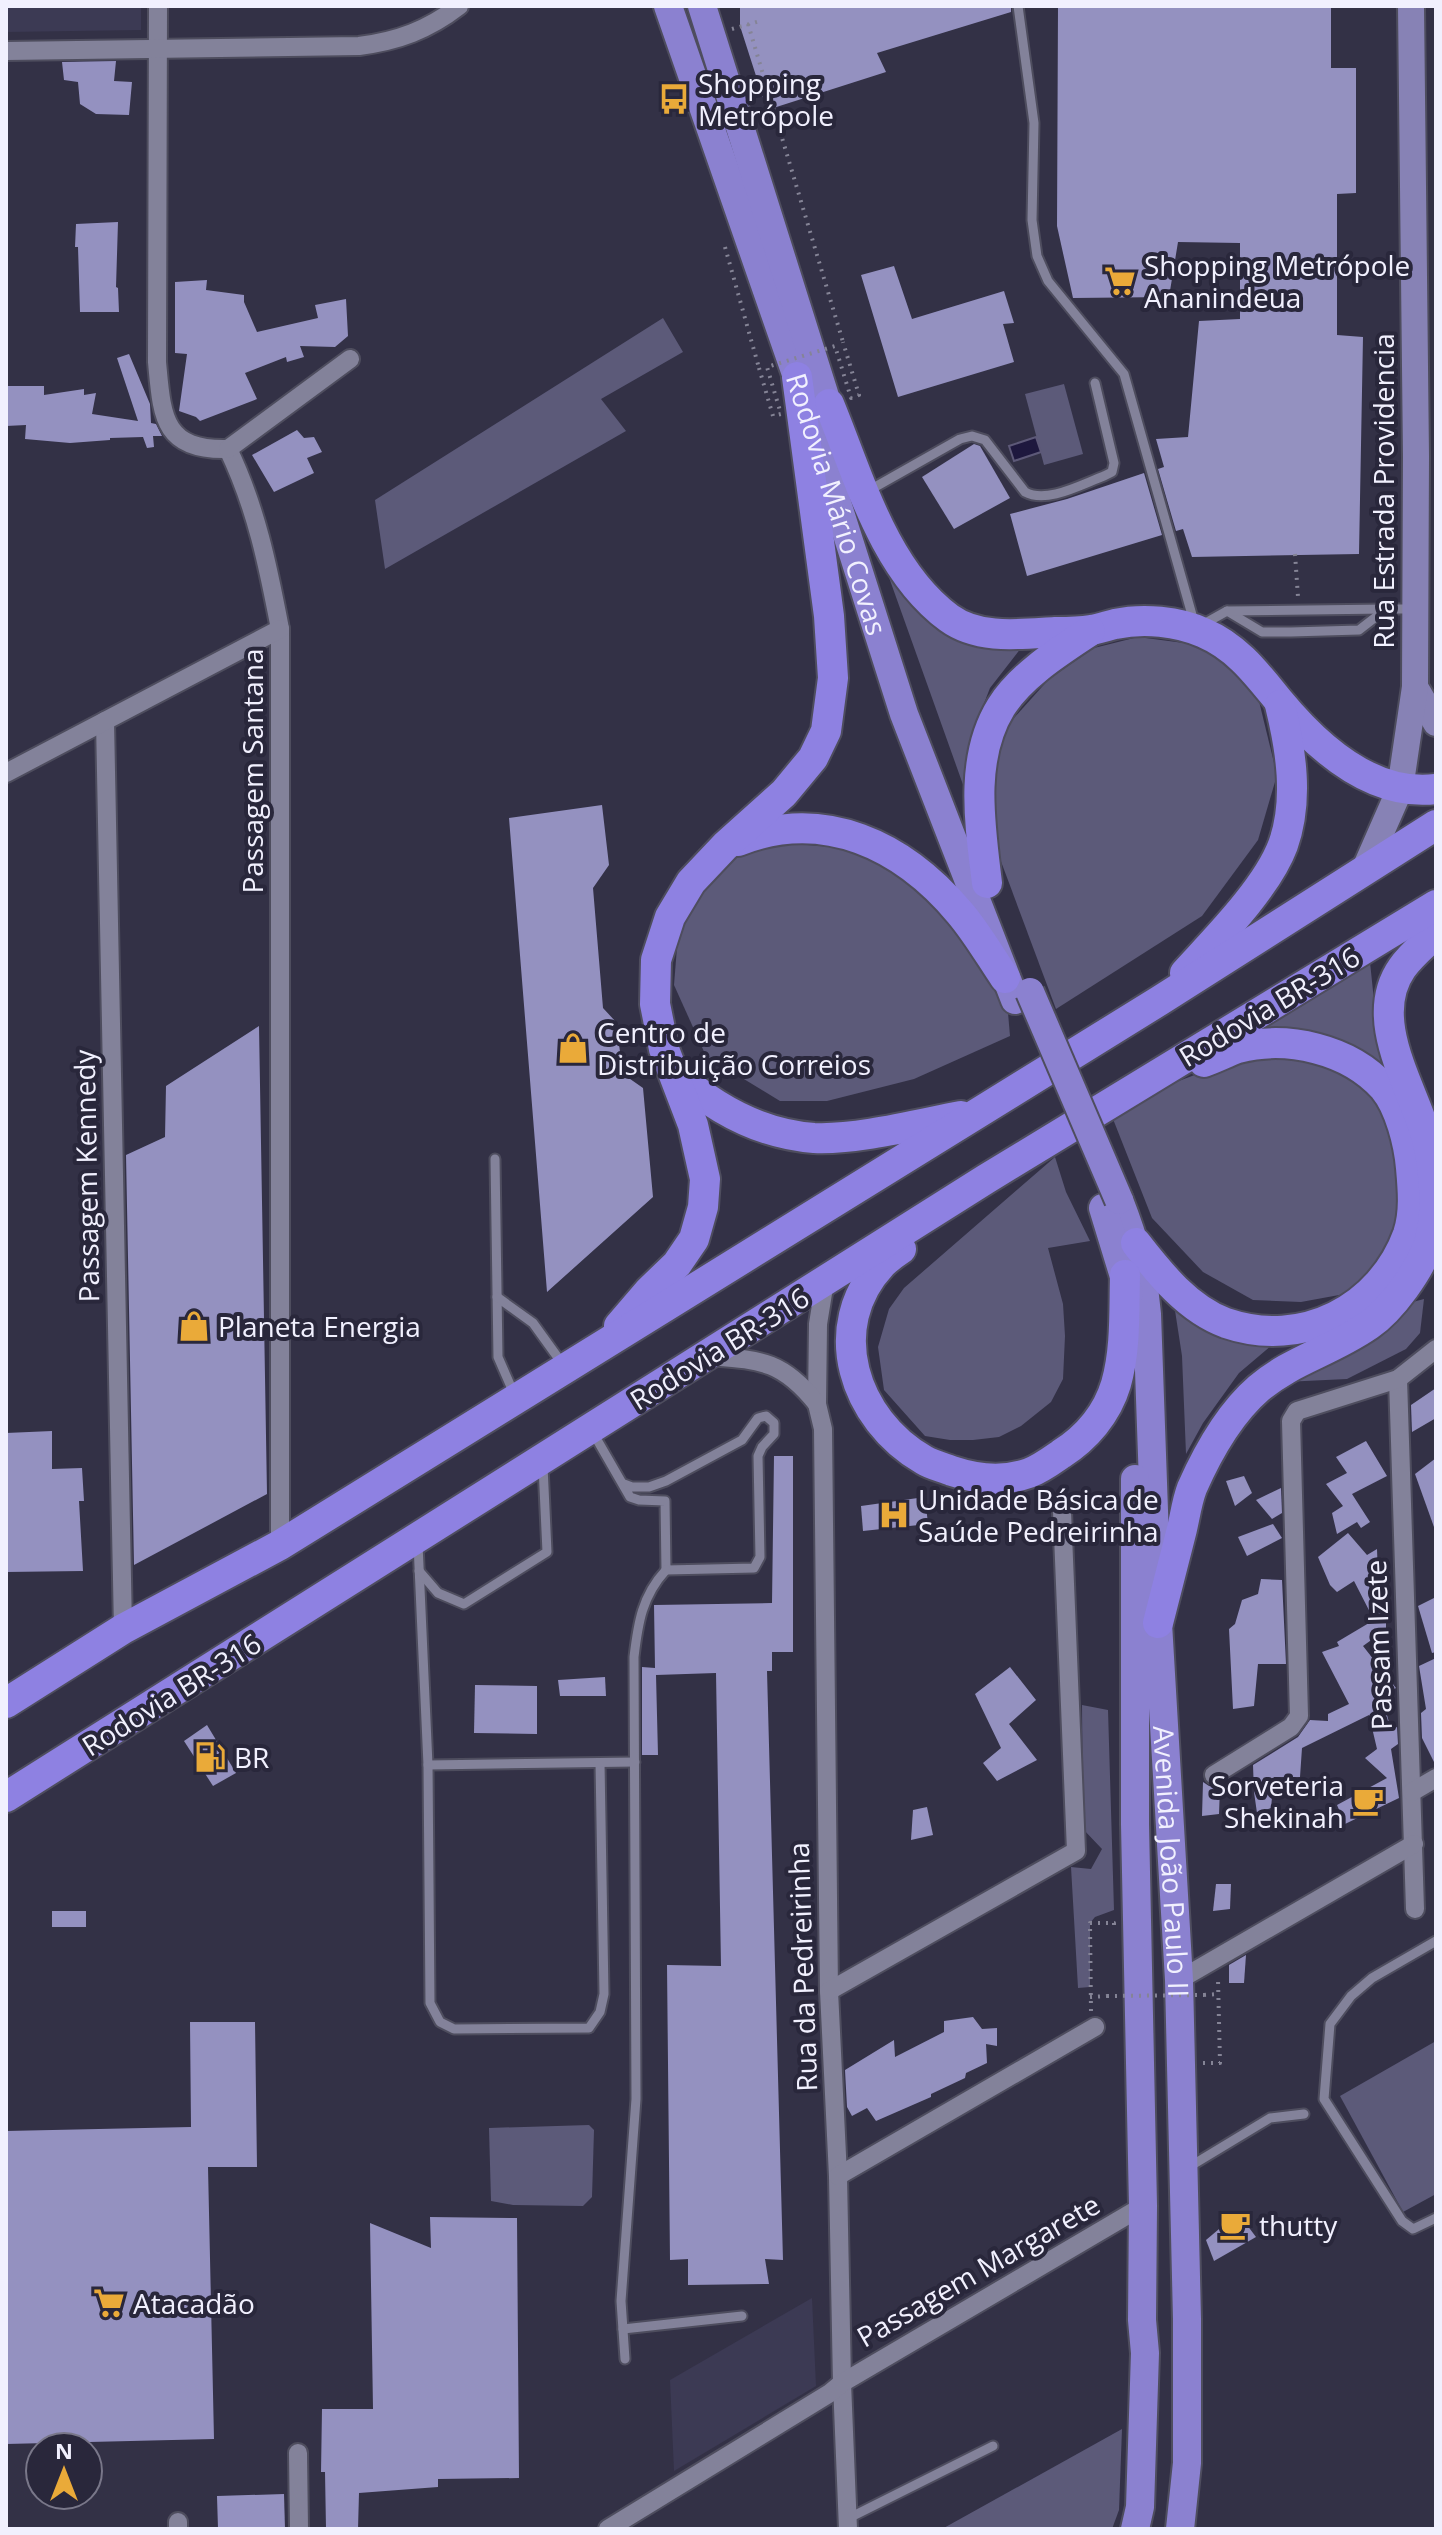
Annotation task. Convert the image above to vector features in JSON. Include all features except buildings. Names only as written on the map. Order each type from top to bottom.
[{"type":"highway","points":[[606,1344],[622,1322],[677,1264],[694,1239],[703,1207],[705,1179],[693,1125],[664,1049],[655,1004],[656,960],[670,917],[691,882],[725,846],[784,793],[813,758],[826,731],[833,678],[829,616],[797,377]]},
{"type":"highway","points":[[829,404],[865,493],[899,564],[926,599],[951,620],[969,629],[1004,635],[1090,631],[1117,623],[1150,621],[1196,629],[1230,647],[1259,673],[1314,740],[1372,779],[1400,789],[1436,789]]},
{"type":"highway","points":[[987,883],[980,824],[979,780],[987,740],[1001,707],[1026,679],[1053,655],[1090,631]]},
{"type":"highway","points":[[1159,1001],[1258,888],[1282,847],[1288,825],[1292,782],[1289,743],[1279,701]]},
{"type":"highway","points":[[6,1703],[123,1629],[280,1545],[1159,1001],[1436,825]]},
{"type":"highway","points":[[725,846],[763,831],[797,827],[834,830],[868,840],[901,859],[959,912],[1017,990]]},
{"type":"highway","name":"Rodovia BR-316","points":[[6,1797],[986,1179],[1436,905]]},
{"type":"highway","points":[[1158,1623],[1192,1490],[1239,1409],[1258,1389],[1291,1365],[1376,1319],[1408,1282],[1428,1244],[1434,1188],[1431,1157],[1423,1124],[1408,1089],[1390,1029],[1390,996],[1401,968],[1436,933]]},
{"type":"highway","points":[[1124,1094],[1239,1048],[1285,1043],[1320,1049],[1357,1066],[1384,1089],[1398,1115],[1409,1147],[1411,1169],[1413,1213],[1409,1232],[1393,1268],[1346,1312],[1299,1329],[1277,1331],[1225,1322],[1200,1309],[1158,1272],[1136,1243]]},
{"type":"highway","points":[[672,1071],[724,1112],[770,1129],[815,1138],[897,1128],[979,1112]]},
{"type":"highway","points":[[986,1179],[883,1263],[860,1301],[850,1348],[854,1372],[875,1417],[906,1449],[926,1462],[971,1477],[998,1479],[1029,1473],[1077,1442],[1088,1433],[1115,1388],[1122,1361],[1125,1275]]},
{"type":"main road","name":"Rodovia Mário Covas","points":[[668,6],[797,377],[904,714],[1017,990]]},
{"type":"main road","name":"Rodovia Mário Covas","points":[[702,6],[829,404],[869,557],[919,709],[987,883],[1017,990]]},
{"type":"main road","name":"Rua Estrada Providencia","points":[[1364,871],[1400,789],[1415,687],[1411,6]]},
{"type":"main road","name":"Rua Estrada Providencia","points":[[1415,687],[1436,723]]},
{"type":"main road","points":[[1017,990],[1111,1204]]},
{"type":"main road","name":"Avenida João Paulo II","points":[[1111,1204],[1136,1243],[1147,1314],[1158,1623],[1179,1980],[1187,2319],[1187,2463],[1180,2529]]},
{"type":"main road","name":"Avenida João Paulo II","points":[[1111,1204],[1133,1315],[1134,1347],[1135,1810],[1144,2368],[1140,2507],[1135,2529]]},
{"type":"street","points":[[158,6],[157,362],[164,418],[172,431],[188,444],[207,450],[228,449],[350,359]]},
{"type":"street","points":[[6,51],[359,46],[408,37],[459,6]]},
{"type":"street","name":"Passagem Santana","points":[[228,449],[244,483],[256,520],[280,629],[280,1545]]},
{"type":"street","points":[[6,773],[280,629]]},
{"type":"street","name":"Passagem Kennedy","points":[[105,721],[123,1629]]},
{"type":"street","name":"Rua da Pedreirinha","points":[[825,1281],[818,1324],[817,1404],[823,1429],[829,1991],[838,2176],[848,2524]]},
{"type":"street","points":[[1214,1775],[1291,1727],[1299,1716],[1291,1421],[1297,1411],[1398,1379],[1436,1349]]},
{"type":"street","points":[[708,1356],[759,1360],[784,1371],[817,1404]]},
{"type":"street","name":"Passam Izete","points":[[1398,1379],[1415,1909]]},
{"type":"street","points":[[829,1991],[1076,1851],[1062,1511]]},
{"type":"street","points":[[1412,1792],[1436,1778]]},
{"type":"street","points":[[1179,1980],[1414,1844]]},
{"type":"street","points":[[838,2176],[1095,2027]]},
{"type":"street","name":"Passagem Margarete","points":[[608,2529],[842,2383],[1143,2206]]},
{"type":"street","points":[[298,2453],[299,2529]]},
{"type":"lane","points":[[1018,6],[1028,97],[1034,123],[1032,220],[1037,256],[1048,281],[1124,374],[1196,629],[1227,611],[1415,609]]},
{"type":"lane","points":[[865,493],[960,439],[972,436],[985,440],[1025,492],[1034,497],[1104,476],[1112,472],[1114,463],[1095,383]]},
{"type":"lane","points":[[1227,611],[1262,632],[1291,632],[1359,630],[1386,609]]},
{"type":"lane","points":[[495,1159],[498,1357],[516,1399]]},
{"type":"lane","points":[[497,1297],[533,1323],[566,1368]]},
{"type":"lane","points":[[624,1484],[649,1487],[666,1481],[742,1440],[758,1418],[766,1416],[772,1419],[774,1434],[758,1456],[758,1564],[754,1568],[666,1570]]},
{"type":"lane","points":[[591,1428],[630,1497],[665,1501]]},
{"type":"lane","points":[[419,1571],[438,1593],[464,1604],[547,1552],[542,1458]]},
{"type":"lane","points":[[625,2359],[621,2301],[636,2099],[634,1657],[643,1603],[666,1570],[666,1481]]},
{"type":"lane","points":[[418,1537],[428,1765],[430,2003],[440,2022],[454,2029],[589,2028],[600,2012],[604,1994],[600,1763]]},
{"type":"lane","points":[[428,1765],[635,1762]]},
{"type":"lane","points":[[1436,1941],[1372,1978],[1351,1996],[1330,2024],[1324,2099],[1402,2221],[1413,2229],[1436,2218]]},
{"type":"lane","points":[[1182,2171],[1270,2118],[1304,2114]]},
{"type":"lane","points":[[623,2329],[742,2316]]},
{"type":"lane","points":[[848,2524],[993,2446]]},
{"type":"path","points":[[730,30],[760,21]]},
{"type":"path","points":[[748,24],[859,395],[851,398],[835,346],[767,367],[781,414],[773,416],[759,368]]},
{"type":"path","points":[[1295,554],[1299,610]]},
{"type":"path","points":[[1114,1936],[1114,1923],[1090,1923],[1090,1997],[1218,1994]]},
{"type":"path","points":[[1200,2063],[1220,2063],[1218,1978]]},
{"type":"shaded area","points":[[6,6],[141,6],[141,30],[6,32]]},
{"type":"shaded area","points":[[663,318],[683,352],[601,399],[626,431],[385,569],[375,500]]},
{"type":"shaded area","points":[[1064,384],[1083,454],[1044,465],[1025,394]]},
{"type":"shaded area","points":[[1036,437],[1041,452],[1014,461],[1009,446]]},
{"type":"shaded area","points":[[881,555],[949,625],[1025,643],[990,688],[969,742],[966,793]]},
{"type":"shaded area","points":[[1138,637],[1207,646],[1257,693],[1277,775],[1258,840],[1202,916],[1056,1009],[996,848],[996,738],[1049,679],[1094,648]]},
{"type":"shaded area","points":[[769,842],[859,849],[912,883],[1005,978],[1010,1036],[914,1079],[827,1101],[780,1101],[706,1056],[674,985],[678,935],[705,867]]},
{"type":"shaded area","points":[[1370,962],[1376,1020],[1391,1089],[1258,1031]]},
{"type":"shaded area","points":[[1319,1058],[1354,1079],[1384,1107],[1404,1169],[1393,1268],[1350,1293],[1301,1302],[1253,1300],[1203,1272],[1152,1218],[1113,1119],[1147,1093],[1237,1059]]},
{"type":"shaded area","points":[[1055,1157],[1066,1192],[1090,1241],[1048,1248],[1063,1304],[1063,1379],[1051,1402],[1021,1426],[999,1437],[950,1440],[925,1436],[884,1390],[878,1347],[889,1309],[904,1288]]},
{"type":"shaded area","points":[[1424,1299],[1420,1333],[1406,1349],[1347,1379],[1284,1382],[1409,1303]]},
{"type":"shaded area","points":[[1174,1304],[1278,1340],[1239,1373],[1203,1423],[1186,1454],[1182,1356]]},
{"type":"shaded area","points":[[1082,1705],[1108,1710],[1114,1910],[1095,1917],[1090,1923],[1090,1987],[1078,1988],[1071,1867],[1091,1869],[1102,1849],[1083,1829]]},
{"type":"shaded area","points":[[1436,2041],[1436,2194],[1403,2212],[1340,2096]]},
{"type":"shaded area","points":[[589,2125],[594,2130],[592,2197],[583,2206],[513,2205],[491,2201],[489,2128]]},
{"type":"shaded area","points":[[812,2298],[816,2386],[674,2471],[670,2380]]},
{"type":"shaded area","points":[[1122,2429],[1119,2510],[1112,2529],[942,2529]]},
{"type":"place","name":"Shopping Metrópole","points":[[674,99]]},
{"type":"place","name":"Shopping Metrópole Ananindeua","points":[[1120,281]]},
{"type":"place","name":"Centro de Distribuição Correios","points":[[573,1048]]},
{"type":"place","name":"Planeta Energia","points":[[194,1326]]},
{"type":"place","name":"Unidade Básica de Saúde Pedreirinha","points":[[894,1515]]},
{"type":"place","name":"BR","points":[[210,1757]]},
{"type":"place","name":"Sorveteria Shekinah","points":[[1368,1801]]},
{"type":"place","name":"thutty","points":[[1235,2225]]},
{"type":"place","name":"Atacadão","points":[[109,2303]]}]
